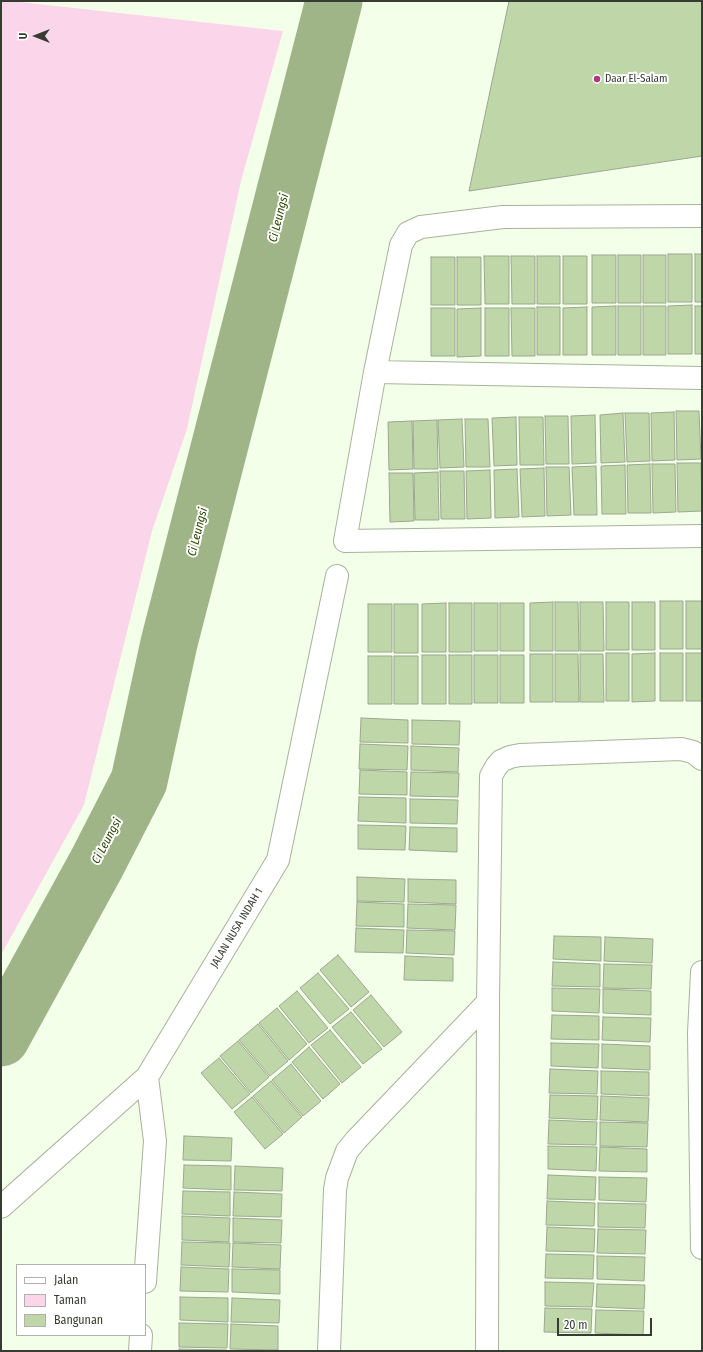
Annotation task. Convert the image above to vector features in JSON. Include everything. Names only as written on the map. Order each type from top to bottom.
[{"type":"street","points":[[702,216],[503,217],[420,227],[408,233],[401,245],[375,372],[345,541],[702,536]]},
{"type":"street","points":[[375,372],[702,378]]},
{"type":"street","name":"JALAN NUSA INDAH 1","points":[[1,1207],[147,1077],[278,860],[337,576]]},
{"type":"street","points":[[487,1351],[488,1002],[491,776],[501,761],[520,755],[681,749],[693,752],[702,759]]},
{"type":"street","points":[[702,972],[702,1248]]},
{"type":"street","points":[[329,1351],[335,1190],[339,1171],[347,1151],[488,1002]]},
{"type":"street","points":[[146,1268],[155,1141],[147,1077]]},
{"type":"street","points":[[140,1351],[141,1336]]},
{"type":"green space","points":[[1,1],[283,31],[241,181],[187,429],[152,531],[84,805],[1,955]]},
{"type":"building","name":"Daar El-Salam","points":[[509,1],[702,1],[702,156],[469,191]]},
{"type":"building","points":[[668,254],[692,254],[692,302],[668,302]]},
{"type":"building","points":[[695,254],[702,254],[702,302],[695,302]]},
{"type":"building","points":[[592,255],[616,255],[616,303],[592,303]]},
{"type":"building","points":[[618,255],[641,255],[641,303],[618,303]]},
{"type":"building","points":[[643,255],[666,255],[666,303],[643,303]]},
{"type":"building","points":[[484,256],[509,256],[509,304],[485,304]]},
{"type":"building","points":[[511,256],[535,256],[535,304],[512,304]]},
{"type":"building","points":[[537,256],[560,256],[560,304],[537,304]]},
{"type":"building","points":[[563,256],[587,256],[587,304],[563,304]]},
{"type":"building","points":[[431,257],[455,257],[455,305],[431,305]]},
{"type":"building","points":[[457,257],[481,257],[481,305],[457,305]]},
{"type":"building","points":[[692,305],[692,354],[668,354],[668,306]]},
{"type":"building","points":[[616,306],[616,355],[592,355],[592,307]]},
{"type":"building","points":[[618,306],[641,306],[641,355],[618,355]]},
{"type":"building","points":[[643,306],[666,306],[666,355],[643,355]]},
{"type":"building","points":[[695,306],[702,306],[702,354],[695,354]]},
{"type":"building","points":[[537,307],[560,307],[560,355],[537,355]]},
{"type":"building","points":[[587,307],[587,355],[563,355],[563,308]]},
{"type":"building","points":[[431,308],[455,308],[455,356],[431,356]]},
{"type":"building","points":[[481,308],[481,356],[457,357],[457,309]]},
{"type":"building","points":[[485,308],[509,308],[509,356],[485,356]]},
{"type":"building","points":[[511,308],[535,308],[535,356],[512,356]]},
{"type":"building","points":[[676,411],[699,411],[701,459],[677,460]]},
{"type":"building","points":[[674,412],[675,460],[652,461],[651,413]]},
{"type":"building","points":[[623,413],[625,462],[601,463],[600,415]]},
{"type":"building","points":[[625,413],[649,413],[650,461],[627,462]]},
{"type":"building","points":[[595,415],[596,463],[572,464],[571,416]]},
{"type":"building","points":[[545,416],[568,416],[569,464],[546,464]]},
{"type":"building","points":[[516,417],[517,465],[494,466],[492,418]]},
{"type":"building","points":[[519,417],[543,417],[544,465],[520,465]]},
{"type":"building","points":[[462,419],[464,467],[440,468],[438,420]]},
{"type":"building","points":[[465,419],[488,419],[490,467],[466,467]]},
{"type":"building","points":[[437,420],[438,469],[414,469],[413,421]]},
{"type":"building","points":[[412,421],[413,469],[389,470],[388,422]]},
{"type":"building","points":[[677,463],[701,463],[702,511],[678,512]]},
{"type":"building","points":[[650,464],[651,513],[628,513],[627,465]]},
{"type":"building","points":[[652,464],[675,464],[676,512],[653,513]]},
{"type":"building","points":[[625,465],[626,514],[602,514],[601,466]]},
{"type":"building","points":[[596,466],[597,515],[574,515],[572,467]]},
{"type":"building","points":[[546,467],[569,467],[571,515],[547,516]]},
{"type":"building","points":[[544,468],[545,516],[522,517],[520,469]]},
{"type":"building","points":[[517,469],[519,517],[495,518],[494,470]]},
{"type":"building","points":[[490,470],[491,518],[467,519],[466,471]]},
{"type":"building","points":[[440,471],[464,471],[465,519],[441,519]]},
{"type":"building","points":[[438,472],[439,520],[415,520],[414,473]]},
{"type":"building","points":[[389,473],[413,473],[414,521],[390,522]]},
{"type":"building","points":[[660,601],[683,601],[683,649],[660,649]]},
{"type":"building","points":[[686,601],[702,601],[702,649],[686,649]]},
{"type":"building","points":[[553,602],[553,651],[530,651],[530,603]]},
{"type":"building","points":[[555,602],[578,602],[579,651],[555,651]]},
{"type":"building","points":[[580,602],[603,602],[604,651],[580,651]]},
{"type":"building","points":[[606,602],[629,602],[629,650],[606,650]]},
{"type":"building","points":[[632,602],[655,602],[655,650],[632,650]]},
{"type":"building","points":[[446,603],[446,652],[422,652],[422,604]]},
{"type":"building","points":[[449,603],[472,603],[472,652],[449,652]]},
{"type":"building","points":[[474,603],[498,603],[498,651],[474,651]]},
{"type":"building","points":[[500,603],[524,603],[524,651],[500,651]]},
{"type":"building","points":[[368,604],[392,604],[392,652],[368,652]]},
{"type":"building","points":[[394,604],[418,604],[418,653],[394,653]]},
{"type":"building","points":[[606,653],[629,653],[629,701],[606,701]]},
{"type":"building","points":[[655,653],[655,701],[632,702],[632,654]]},
{"type":"building","points":[[660,653],[683,653],[683,701],[660,701]]},
{"type":"building","points":[[686,653],[702,653],[702,701],[686,701]]},
{"type":"building","points":[[530,654],[553,654],[553,702],[530,702]]},
{"type":"building","points":[[555,654],[578,654],[579,702],[555,702]]},
{"type":"building","points":[[580,654],[603,654],[604,702],[580,702]]},
{"type":"building","points":[[422,655],[446,655],[446,704],[422,704]]},
{"type":"building","points":[[449,655],[472,655],[472,704],[449,704]]},
{"type":"building","points":[[474,655],[498,655],[498,703],[474,703]]},
{"type":"building","points":[[500,655],[524,655],[524,703],[500,703]]},
{"type":"building","points":[[368,656],[392,656],[392,704],[368,704]]},
{"type":"building","points":[[394,656],[418,656],[418,704],[394,704]]},
{"type":"building","points":[[361,718],[408,720],[408,743],[360,742]]},
{"type":"building","points":[[412,720],[460,721],[459,745],[412,744]]},
{"type":"building","points":[[360,744],[408,746],[407,770],[359,769]]},
{"type":"building","points":[[411,746],[459,748],[458,772],[411,770]]},
{"type":"building","points":[[360,770],[407,772],[407,795],[359,794]]},
{"type":"building","points":[[411,772],[459,773],[458,797],[410,796]]},
{"type":"building","points":[[359,797],[406,798],[406,823],[358,821]]},
{"type":"building","points":[[410,799],[458,800],[457,824],[410,823]]},
{"type":"building","points":[[358,825],[406,826],[405,850],[358,849]]},
{"type":"building","points":[[410,827],[457,828],[457,852],[409,850]]},
{"type":"building","points":[[357,877],[405,879],[404,902],[357,901]]},
{"type":"building","points":[[408,879],[456,880],[456,904],[408,902]]},
{"type":"building","points":[[357,902],[404,904],[404,927],[356,926]]},
{"type":"building","points":[[408,904],[456,905],[455,930],[407,928]]},
{"type":"building","points":[[356,928],[404,930],[403,953],[355,952]]},
{"type":"building","points":[[407,930],[455,931],[454,955],[406,953]]},
{"type":"building","points":[[554,936],[601,937],[601,961],[553,959]]},
{"type":"building","points":[[605,937],[653,939],[652,963],[604,961]]},
{"type":"building","points":[[338,955],[369,992],[351,1007],[320,970]]},
{"type":"building","points":[[405,956],[453,958],[453,981],[404,980]]},
{"type":"building","points":[[553,962],[600,964],[600,987],[552,986]]},
{"type":"building","points":[[604,964],[652,965],[651,989],[603,988]]},
{"type":"building","points":[[318,973],[349,1009],[330,1024],[300,988]]},
{"type":"building","points":[[552,988],[600,989],[599,1013],[552,1011]]},
{"type":"building","points":[[603,989],[651,991],[651,1015],[603,1013]]},
{"type":"building","points":[[297,991],[328,1028],[309,1043],[279,1006]]},
{"type":"building","points":[[371,995],[402,1032],[384,1047],[353,1010]]},
{"type":"building","points":[[277,1008],[307,1044],[289,1060],[259,1023]]},
{"type":"building","points":[[351,1012],[382,1049],[363,1064],[332,1027]]},
{"type":"building","points":[[552,1015],[599,1016],[599,1040],[551,1039]]},
{"type":"building","points":[[603,1017],[651,1018],[650,1042],[602,1040]]},
{"type":"building","points":[[258,1024],[288,1061],[270,1076],[239,1040]]},
{"type":"building","points":[[330,1030],[361,1067],[342,1083],[311,1045]]},
{"type":"building","points":[[238,1041],[269,1077],[251,1093],[220,1056]]},
{"type":"building","points":[[551,1043],[599,1044],[598,1068],[551,1066]]},
{"type":"building","points":[[602,1044],[650,1046],[650,1070],[602,1068]]},
{"type":"building","points":[[309,1047],[340,1084],[323,1099],[292,1062]]},
{"type":"building","points":[[219,1058],[250,1094],[232,1109],[201,1073]]},
{"type":"building","points":[[291,1064],[321,1101],[303,1116],[272,1080]]},
{"type":"building","points":[[550,1069],[598,1071],[597,1094],[549,1093]]},
{"type":"building","points":[[601,1071],[649,1072],[649,1096],[601,1094]]},
{"type":"building","points":[[271,1081],[302,1117],[284,1133],[253,1096]]},
{"type":"building","points":[[550,1095],[598,1096],[597,1120],[549,1118]]},
{"type":"building","points":[[601,1096],[649,1098],[648,1122],[600,1120]]},
{"type":"building","points":[[252,1097],[283,1134],[265,1149],[234,1112]]},
{"type":"building","points":[[549,1120],[597,1122],[596,1145],[548,1144]]},
{"type":"building","points":[[600,1122],[648,1123],[647,1147],[600,1146]]},
{"type":"building","points":[[184,1136],[232,1138],[231,1161],[183,1160]]},
{"type":"building","points":[[548,1146],[597,1147],[596,1171],[548,1169]]},
{"type":"building","points":[[600,1147],[647,1149],[647,1172],[599,1171]]},
{"type":"building","points":[[184,1165],[231,1166],[231,1190],[183,1188]]},
{"type":"building","points":[[235,1166],[283,1168],[282,1191],[234,1190]]},
{"type":"building","points":[[548,1175],[596,1177],[595,1200],[547,1199]]},
{"type":"building","points":[[599,1177],[647,1178],[646,1202],[599,1200]]},
{"type":"building","points":[[183,1191],[230,1192],[230,1216],[182,1214]]},
{"type":"building","points":[[234,1192],[282,1194],[281,1217],[233,1216]]},
{"type":"building","points":[[547,1201],[595,1203],[594,1226],[546,1225]]},
{"type":"building","points":[[598,1203],[646,1204],[645,1228],[598,1227]]},
{"type":"building","points":[[182,1216],[230,1218],[229,1242],[182,1240]]},
{"type":"building","points":[[233,1218],[282,1220],[281,1243],[233,1242]]},
{"type":"building","points":[[547,1227],[595,1229],[594,1252],[546,1251]]},
{"type":"building","points":[[598,1229],[646,1230],[645,1254],[597,1253]]},
{"type":"building","points":[[182,1242],[230,1243],[229,1267],[181,1265]]},
{"type":"building","points":[[233,1243],[281,1245],[280,1269],[232,1267]]},
{"type":"building","points":[[546,1254],[594,1255],[593,1279],[545,1278]]},
{"type":"building","points":[[597,1256],[645,1257],[644,1281],[597,1279]]},
{"type":"building","points":[[181,1267],[229,1269],[228,1292],[180,1291]]},
{"type":"building","points":[[232,1269],[280,1270],[280,1294],[232,1292]]},
{"type":"building","points":[[545,1282],[594,1283],[592,1307],[545,1306]]},
{"type":"building","points":[[597,1284],[645,1285],[644,1309],[596,1307]]},
{"type":"building","points":[[180,1297],[228,1298],[228,1322],[180,1320]]},
{"type":"building","points":[[232,1298],[280,1300],[279,1323],[231,1322]]},
{"type":"building","points":[[545,1308],[592,1309],[591,1333],[544,1332]]},
{"type":"building","points":[[596,1310],[644,1311],[643,1335],[595,1333]]},
{"type":"building","points":[[179,1323],[228,1324],[227,1348],[179,1347]]},
{"type":"building","points":[[231,1324],[278,1326],[278,1350],[230,1349]]},
{"type":"building","points":[[179,1349],[227,1350],[227,1351],[179,1351]]},
{"type":"waterway","name":"Ci Leungsi","points":[[1,1038],[97,863],[139,781],[169,643],[334,1]]},
{"type":"place","name":"Daar El-Salam","points":[[597,79]]}]
